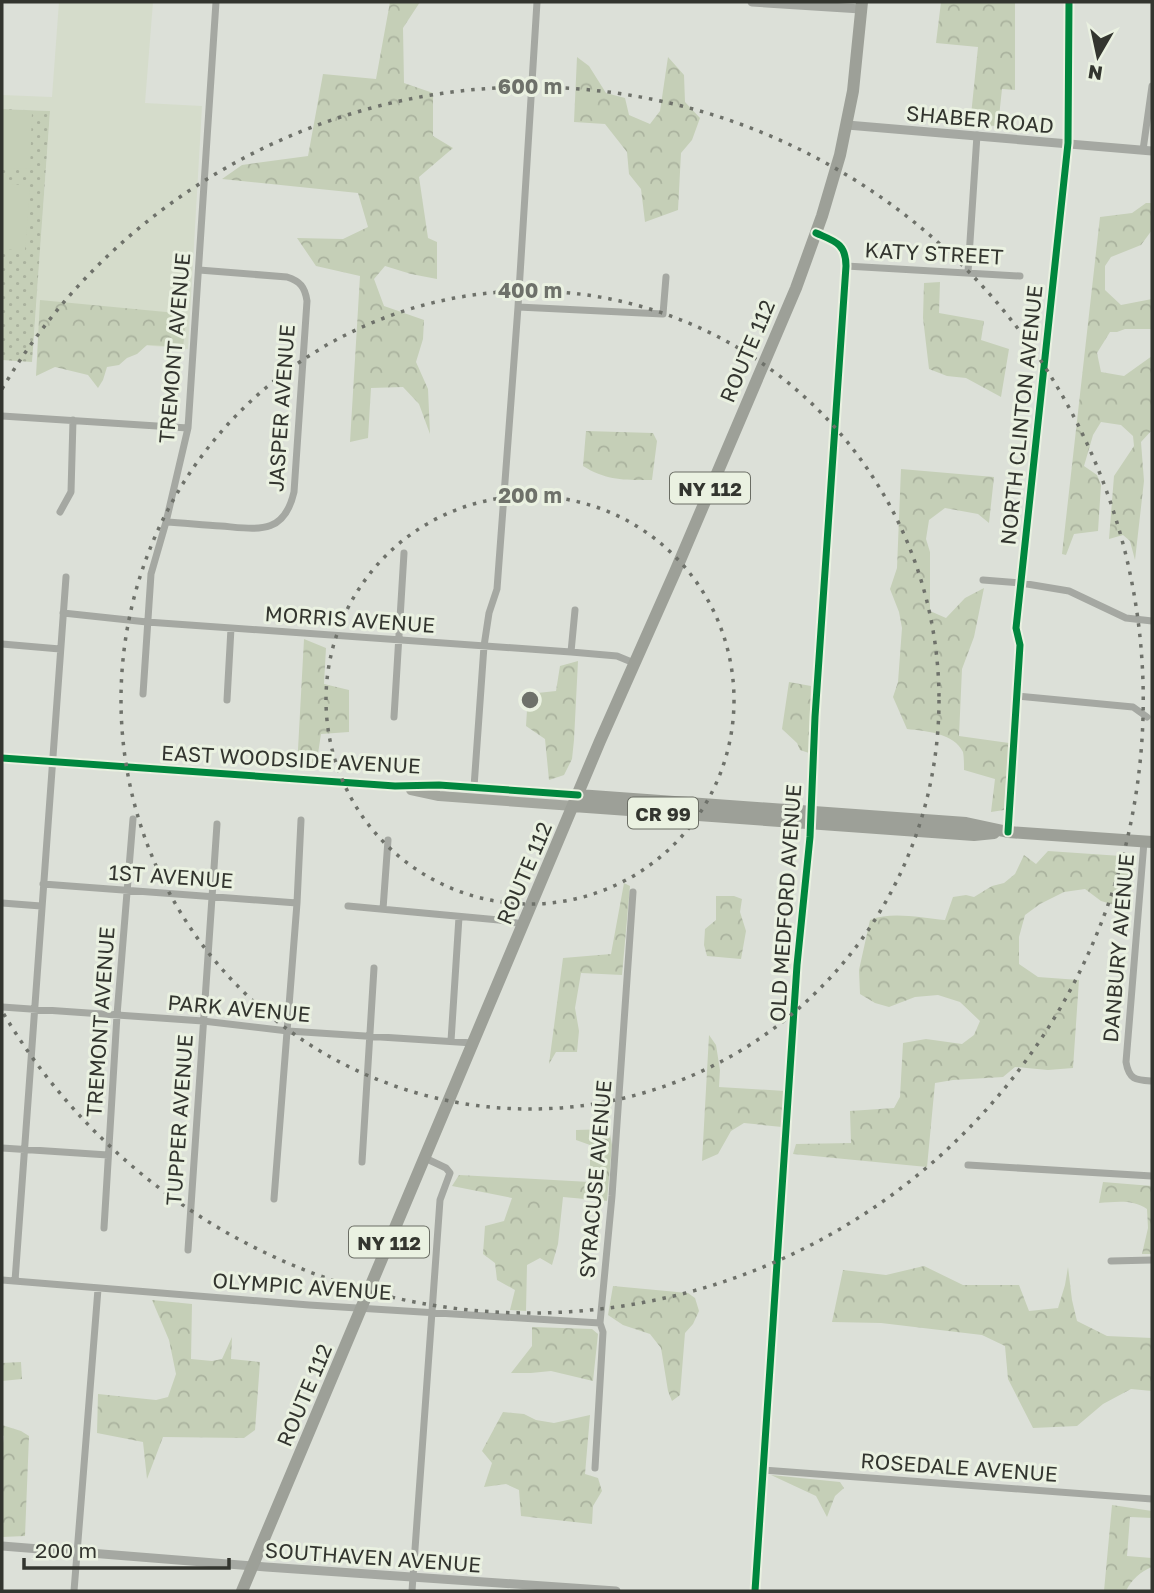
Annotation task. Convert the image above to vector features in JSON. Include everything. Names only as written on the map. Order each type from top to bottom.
[{"type":"main road","name":"ROUTE 112","points":[[242,1591],[575,801],[796,288],[835,175],[847,125],[862,5]]},
{"type":"main road","name":"EAST WOODSIDE AVENUE","points":[[2,758],[395,786],[439,785],[575,801]]},
{"type":"main road","name":"EAST WOODSIDE AVENUE","points":[[395,786],[439,796],[575,801],[811,817]]},
{"type":"main road","name":"CR 99","points":[[811,817],[866,816],[966,823],[1008,832],[1148,842]]},
{"type":"main road","name":"CR 99","points":[[811,817],[974,835],[1008,832]]},
{"type":"street","name":"TREMONT AVENUE","points":[[143,694],[151,574],[188,428],[216,2]]},
{"type":"street","points":[[474,788],[484,646],[489,613],[497,589],[537,2]]},
{"type":"street","points":[[752,2],[862,5]]},
{"type":"street","name":"NORTH CLINTON AVENUE","points":[[1008,832],[1020,645],[1016,628],[1068,143],[1069,2]]},
{"type":"street","points":[[1148,150],[1152,86]]},
{"type":"street","name":"SHABER ROAD","points":[[847,125],[1148,150]]},
{"type":"street","points":[[968,272],[977,135]]},
{"type":"street","points":[[816,233],[841,246],[845,253],[846,266]]},
{"type":"street","name":"KATY STREET","points":[[846,266],[1020,275]]},
{"type":"street","name":"OLD MEDFORD AVENUE","points":[[755,1591],[797,965],[811,817],[815,717],[846,266]]},
{"type":"street","name":"JASPER AVENUE","points":[[166,522],[253,529],[268,527],[287,514],[294,492],[307,301],[303,286],[287,277],[199,271]]},
{"type":"street","points":[[518,307],[663,314],[666,278]]},
{"type":"street","points":[[2,416],[188,428]]},
{"type":"street","points":[[60,512],[71,492],[73,420]]},
{"type":"street","points":[[394,717],[404,553]]},
{"type":"street","points":[[15,1281],[66,577]]},
{"type":"street","points":[[983,580],[1074,592],[1126,618],[1152,621]]},
{"type":"street","points":[[570,652],[575,610]]},
{"type":"street","name":"MORRIS AVENUE","points":[[63,613],[147,622],[617,656],[634,663]]},
{"type":"street","points":[[226,700],[231,628]]},
{"type":"street","points":[[2,644],[60,649]]},
{"type":"street","points":[[1017,696],[1133,707],[1147,717]]},
{"type":"street","name":"TREMONT AVENUE","points":[[104,1228],[133,819]]},
{"type":"street","points":[[274,1199],[301,820]]},
{"type":"street","name":"TUPPER AVENUE","points":[[188,1250],[218,824]]},
{"type":"street","points":[[383,909],[388,840]]},
{"type":"street","name":"DANBURY AVENUE","points":[[1148,842],[1126,1062],[1128,1072],[1136,1080],[1152,1081]]},
{"type":"street","name":"1ST AVENUE","points":[[43,884],[297,903]]},
{"type":"street","name":"SYRACUSE AVENUE","points":[[595,1468],[604,1332],[600,1323],[612,1196],[633,892]]},
{"type":"street","points":[[2,903],[41,906]]},
{"type":"street","points":[[348,905],[523,924]]},
{"type":"street","points":[[451,1041],[459,917]]},
{"type":"street","points":[[362,1162],[374,968]]},
{"type":"street","name":"PARK AVENUE","points":[[2,1007],[203,1021],[288,1031],[473,1043]]},
{"type":"street","points":[[2,1147],[108,1156]]},
{"type":"street","points":[[412,1591],[440,1200],[450,1173],[446,1168],[425,1158]]},
{"type":"street","points":[[968,1165],[1152,1176]]},
{"type":"street","points":[[1111,1261],[1152,1260]]},
{"type":"street","name":"OLYMPIC AVENUE","points":[[2,1280],[361,1309],[600,1323]]},
{"type":"street","points":[[74,1591],[98,1289]]},
{"type":"street","name":"ROSEDALE AVENUE","points":[[763,1470],[1152,1499]]},
{"type":"street","name":"SOUTHAVEN AVENUE","points":[[2,1546],[616,1591]]},
{"type":"shaded area","points":[[59,2],[153,2],[145,103],[202,106],[188,349],[34,336],[50,111],[2,109],[2,95],[52,97]]},
{"type":"green space","points":[[390,2],[420,2],[403,28],[404,83],[433,93],[433,136],[453,148],[419,177],[428,238],[437,242],[437,279],[385,266],[374,279],[384,306],[424,320],[423,339],[416,362],[428,389],[430,434],[419,404],[403,387],[371,388],[368,438],[350,442],[360,276],[316,266],[297,238],[343,239],[368,227],[358,193],[222,179],[242,165],[308,156],[323,74],[376,79]]},
{"type":"green space","points":[[941,2],[1015,2],[1015,90],[1002,89],[998,126],[970,125],[978,47],[936,43]]},
{"type":"green space","points":[[577,57],[589,66],[606,93],[625,98],[629,115],[650,124],[660,111],[668,57],[684,75],[685,102],[700,118],[692,140],[681,153],[678,210],[645,222],[641,189],[629,174],[627,152],[605,124],[574,122]]},
{"type":"green space","points":[[2,109],[50,111],[32,362],[2,360]]},
{"type":"green space","points":[[2,110],[32,112],[30,169],[2,168]]},
{"type":"green space","points":[[2,183],[30,186],[25,251],[2,249]]},
{"type":"green space","points":[[1146,203],[1152,203],[1152,230],[1141,245],[1111,257],[1105,266],[1105,290],[1121,305],[1152,299],[1152,329],[1110,332],[1097,353],[1101,372],[1124,376],[1152,356],[1152,430],[1141,442],[1144,481],[1135,560],[1130,541],[1123,535],[1109,539],[1114,476],[1134,446],[1133,436],[1121,425],[1101,422],[1093,435],[1084,466],[1097,475],[1101,485],[1098,531],[1074,534],[1066,555],[1062,554],[1100,217],[1132,213]]},
{"type":"green space","points":[[940,282],[939,313],[984,321],[981,340],[1009,349],[1001,397],[966,378],[947,376],[929,369],[923,318],[924,283]]},
{"type":"green space","points":[[40,300],[187,314],[183,347],[147,345],[119,365],[107,367],[98,388],[88,375],[55,367],[36,376]]},
{"type":"green space","points":[[586,431],[653,433],[657,441],[652,480],[608,477],[583,466]]},
{"type":"green space","points":[[901,469],[994,477],[989,523],[978,514],[945,508],[929,520],[926,539],[930,552],[930,611],[946,618],[965,598],[984,588],[974,637],[962,669],[959,736],[1009,743],[1004,810],[991,812],[995,779],[964,770],[963,752],[946,737],[907,729],[893,697],[898,682],[902,628],[890,589],[897,568]]},
{"type":"green space","points":[[304,639],[326,648],[324,684],[349,690],[349,732],[321,734],[316,767],[297,768]]},
{"type":"green space","points":[[578,661],[572,759],[564,775],[549,780],[545,739],[526,726],[528,694],[556,691],[560,666]]},
{"type":"green space","points":[[789,682],[811,686],[809,753],[800,750],[797,743],[782,729]]},
{"type":"green space","points":[[1048,851],[1136,857],[1128,909],[1101,901],[1085,889],[1064,892],[1025,915],[1019,937],[1019,964],[1038,977],[1079,980],[1073,1068],[1048,1070],[1015,1067],[1003,1077],[935,1083],[927,1167],[793,1154],[796,1144],[851,1143],[850,1111],[894,1108],[900,1097],[903,1043],[926,1039],[962,1044],[974,1035],[980,1021],[960,1002],[938,995],[915,997],[889,1007],[860,994],[859,970],[870,920],[897,916],[945,920],[953,897],[974,897],[992,886],[1004,883],[1015,874],[1024,855],[1036,864]]},
{"type":"green space","points":[[624,883],[630,886],[622,975],[581,973],[575,1008],[579,1031],[577,1052],[556,1052],[549,1064],[563,958],[611,954]]},
{"type":"green space","points":[[716,896],[742,899],[740,912],[746,931],[741,959],[707,956],[704,945],[705,929],[716,920]]},
{"type":"green space","points":[[709,1035],[716,1045],[720,1070],[719,1087],[785,1091],[782,1127],[744,1123],[731,1131],[718,1154],[702,1161]]},
{"type":"green space","points":[[609,1129],[612,1145],[607,1201],[563,1197],[558,1244],[552,1265],[540,1258],[527,1265],[526,1311],[510,1310],[515,1290],[497,1280],[495,1263],[483,1254],[485,1226],[504,1221],[512,1198],[452,1186],[459,1175],[590,1182],[590,1145],[576,1140],[576,1130]]},
{"type":"green space","points":[[1103,1182],[1152,1186],[1152,1254],[1142,1254],[1148,1228],[1147,1209],[1130,1202],[1099,1203]]},
{"type":"green space","points":[[924,1266],[963,1285],[1019,1285],[1029,1311],[1058,1308],[1068,1267],[1077,1321],[1107,1336],[1152,1338],[1152,1391],[1131,1389],[1103,1404],[1077,1426],[1033,1428],[1008,1379],[1005,1346],[982,1335],[881,1323],[832,1322],[843,1270],[886,1275]]},
{"type":"green space","points":[[613,1286],[688,1293],[695,1298],[699,1311],[685,1333],[680,1395],[672,1401],[661,1348],[650,1334],[623,1325],[608,1315]]},
{"type":"green space","points":[[152,1300],[192,1304],[191,1359],[222,1359],[232,1337],[231,1359],[260,1362],[255,1430],[244,1438],[163,1437],[147,1479],[143,1442],[97,1433],[98,1394],[156,1400],[168,1397],[176,1374],[169,1340]]},
{"type":"green space","points":[[532,1327],[592,1329],[598,1334],[593,1381],[551,1371],[511,1373],[532,1346]]},
{"type":"green space","points":[[21,1362],[22,1379],[2,1381],[2,1363]]},
{"type":"green space","points":[[503,1412],[524,1414],[536,1420],[554,1423],[590,1415],[585,1474],[598,1478],[602,1491],[593,1506],[592,1524],[521,1516],[519,1490],[506,1484],[484,1487],[492,1463],[482,1451]]},
{"type":"green space","points":[[2,1425],[29,1436],[25,1536],[2,1537]]},
{"type":"green space","points":[[771,1475],[840,1482],[844,1488],[835,1496],[827,1517],[816,1496]]},
{"type":"green space","points":[[1112,1505],[1152,1511],[1152,1518],[1130,1517],[1127,1556],[1152,1558],[1152,1567],[1137,1576],[1126,1591],[1104,1591]]},
{"type":"cycle path","points":[[1008,832],[1020,645],[1016,628],[1068,143],[1069,2]]},
{"type":"cycle path","points":[[755,1591],[797,965],[810,837],[815,717],[846,266],[844,252],[838,244],[816,233]]},
{"type":"cycle path","points":[[2,758],[395,786],[439,785],[578,795]]}]
